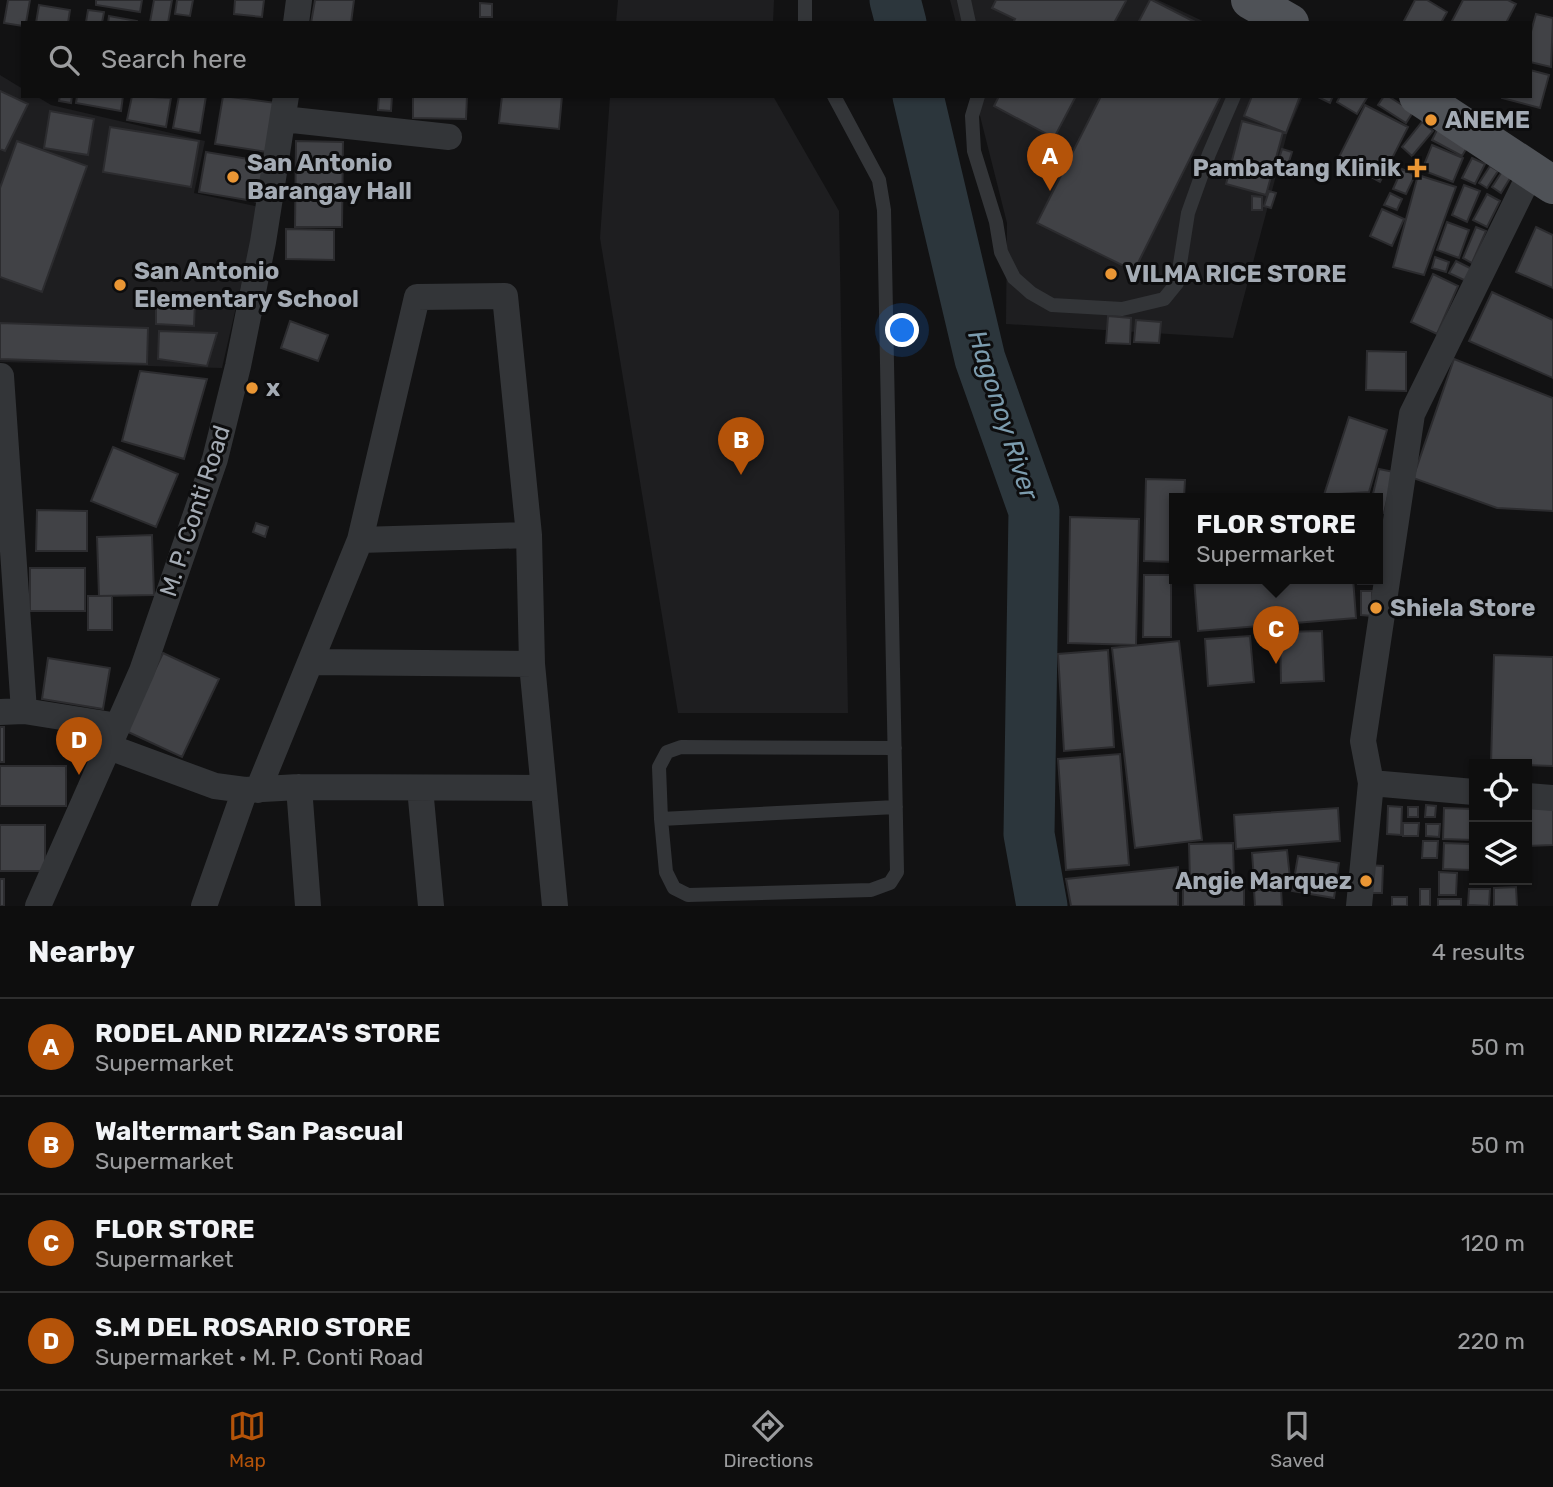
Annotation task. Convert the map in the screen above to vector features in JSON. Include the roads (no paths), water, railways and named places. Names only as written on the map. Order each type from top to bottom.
[{"type":"main road","points":[[1421,98],[1542,178]]},
{"type":"street","points":[[296,21],[299,0]]},
{"type":"street","points":[[285,108],[449,137]]},
{"type":"street","name":"M. P. Conti Road","points":[[38,906],[142,671],[215,459],[246,324],[285,108]]},
{"type":"street","points":[[1359,906],[1371,783],[1363,741],[1412,414],[1542,178]]},
{"type":"street","points":[[204,906],[251,790],[312,662],[360,540],[417,297],[505,296],[529,535],[532,664],[555,906]]},
{"type":"street","points":[[1,376],[12,711],[113,736],[215,786],[251,790],[299,787],[542,788]]},
{"type":"street","points":[[360,540],[529,535]]},
{"type":"street","points":[[312,662],[532,664]]},
{"type":"street","points":[[1371,783],[1469,792]]},
{"type":"street","points":[[299,787],[308,906]]},
{"type":"street","points":[[421,788],[431,906]]},
{"type":"street","points":[[1532,796],[1553,798]]},
{"type":"lane","points":[[805,0],[805,21]]},
{"type":"lane","points":[[964,0],[969,21]]},
{"type":"lane","points":[[835,98],[878,180],[884,210],[895,748],[895,807],[897,872],[890,883],[871,890],[688,894],[674,888],[666,872],[659,767],[667,752],[681,747],[895,748]]},
{"type":"lane","points":[[977,98],[972,116],[974,150],[996,222],[1001,252],[1014,278],[1031,293],[1052,305],[1122,309],[1164,299],[1177,283],[1188,213],[1233,98]]},
{"type":"lane","points":[[662,819],[895,807]]},
{"type":"waterway","name":"Hagonoy River","points":[[895,0],[900,21]]},
{"type":"waterway","name":"Hagonoy River","points":[[918,98],[980,359],[1034,511],[1029,834],[1042,906]]},
{"type":"place","name":"ANEME","points":[[1431,120]]},
{"type":"place","name":"Pambatang Klinik","points":[[1417,168]]},
{"type":"place","name":"San Antonio Barangay Hall","points":[[233,177]]},
{"type":"place","name":"RODEL AND RIZZA'S STORE","points":[[1050,191]]},
{"type":"place","name":"VILMA RICE STORE","points":[[1111,274]]},
{"type":"place","name":"San Antonio Elementary School","points":[[120,285]]},
{"type":"place","name":"x","points":[[252,388]]},
{"type":"place","name":"Waltermart San Pascual","points":[[741,475]]},
{"type":"place","name":"Shiela Store","points":[[1376,608]]},
{"type":"place","name":"FLOR STORE","points":[[1276,664]]},
{"type":"place","name":"S.M DEL ROSARIO STORE","points":[[79,775]]},
{"type":"place","name":"Angie Marquez","points":[[1366,881]]}]
